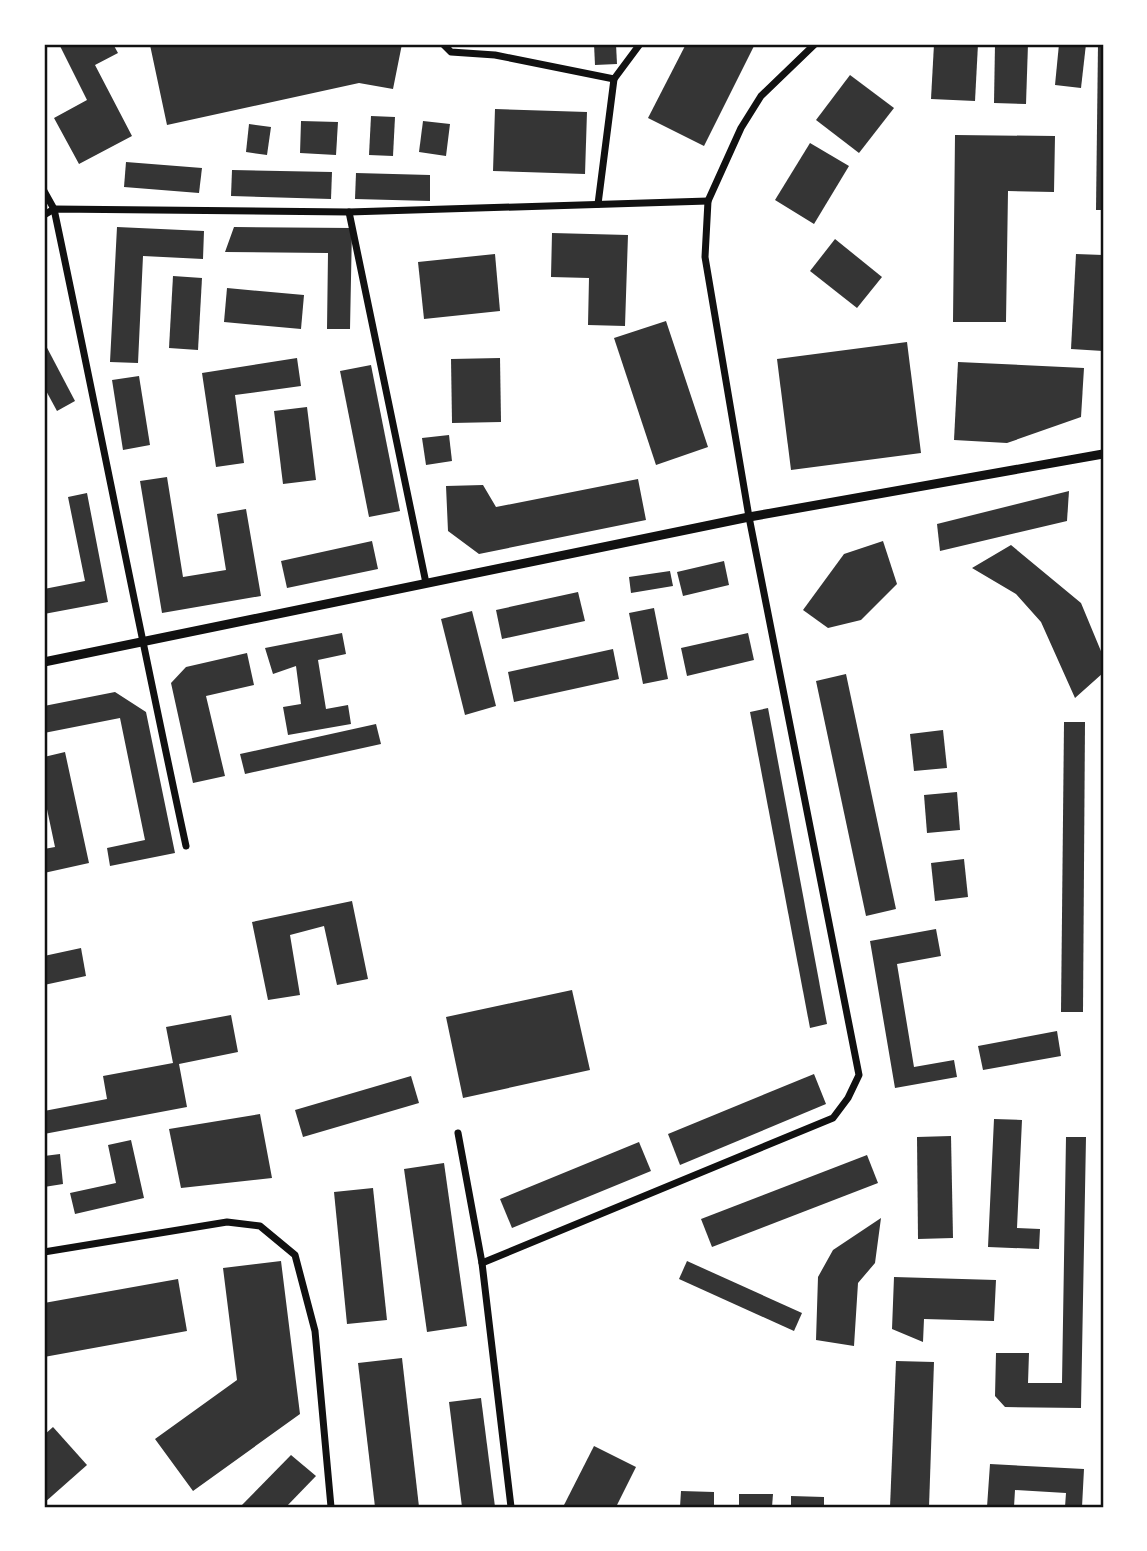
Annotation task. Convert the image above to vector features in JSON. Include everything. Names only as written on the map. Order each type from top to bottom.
[{"type":"street","points":[[443,44],[451,51],[495,55],[614,79]]},
{"type":"street","points":[[598,204],[614,79],[640,44]]},
{"type":"street","points":[[482,1263],[833,1118],[848,1098],[859,1075],[749,517],[705,257],[708,201],[741,128],[761,96],[815,44]]},
{"type":"street","points":[[44,191],[54,209],[120,525],[141,641],[186,846]]},
{"type":"street","points":[[44,215],[54,209],[349,212],[708,201]]},
{"type":"street","points":[[349,212],[426,583]]},
{"type":"street","points":[[44,662],[749,517],[1103,454]]},
{"type":"street","points":[[458,1133],[482,1263],[511,1507]]},
{"type":"street","points":[[44,1252],[227,1222],[260,1226],[295,1255],[315,1331],[331,1507]]},
{"type":"building","points":[[59,44],[113,44],[118,53],[95,65],[132,136],[79,164],[54,118],[87,100]]},
{"type":"building","points":[[402,44],[393,89],[359,83],[167,125],[150,45]]},
{"type":"building","points":[[594,44],[616,44],[617,64],[595,65]]},
{"type":"building","points":[[686,44],[755,44],[704,146],[648,118]]},
{"type":"building","points":[[934,44],[978,44],[975,101],[931,99]]},
{"type":"building","points":[[995,44],[1028,44],[1026,104],[994,103]]},
{"type":"building","points":[[1059,44],[1086,44],[1081,88],[1055,85]]},
{"type":"building","points":[[1098,44],[1103,44],[1103,210],[1096,210]]},
{"type":"building","points":[[850,75],[894,108],[859,153],[816,120]]},
{"type":"building","points":[[495,109],[587,112],[585,174],[493,171]]},
{"type":"building","points":[[371,116],[395,117],[393,156],[369,155]]},
{"type":"building","points":[[301,121],[338,122],[336,155],[300,153]]},
{"type":"building","points":[[423,121],[450,124],[446,156],[419,152]]},
{"type":"building","points":[[249,124],[271,127],[267,155],[246,152]]},
{"type":"building","points":[[955,135],[1055,136],[1054,192],[1008,191],[1006,322],[953,322]]},
{"type":"building","points":[[810,143],[849,166],[814,224],[775,200]]},
{"type":"building","points":[[126,162],[202,168],[199,193],[124,187]]},
{"type":"building","points":[[232,170],[332,172],[331,199],[231,196]]},
{"type":"building","points":[[356,173],[430,175],[430,201],[355,199]]},
{"type":"building","points":[[117,227],[204,231],[203,259],[143,256],[138,363],[110,362]]},
{"type":"building","points":[[234,227],[352,228],[350,329],[327,329],[328,253],[225,252]]},
{"type":"building","points":[[552,233],[628,235],[625,326],[588,325],[589,278],[551,277]]},
{"type":"building","points":[[835,239],[882,277],[857,308],[810,271]]},
{"type":"building","points":[[495,254],[500,311],[424,319],[418,262]]},
{"type":"building","points":[[1076,254],[1103,255],[1103,351],[1071,349]]},
{"type":"building","points":[[173,276],[202,278],[198,350],[169,348]]},
{"type":"building","points":[[227,288],[304,295],[301,329],[224,322]]},
{"type":"building","points":[[666,321],[708,447],[656,465],[614,338]]},
{"type":"building","points":[[44,342],[75,401],[57,411],[44,387]]},
{"type":"building","points":[[907,342],[921,453],[791,470],[777,359]]},
{"type":"building","points":[[297,358],[301,386],[235,395],[244,463],[216,467],[202,373]]},
{"type":"building","points":[[500,358],[501,422],[452,423],[451,359]]},
{"type":"building","points":[[958,362],[1084,368],[1081,417],[1007,443],[954,440]]},
{"type":"building","points":[[371,365],[400,511],[369,517],[340,371]]},
{"type":"building","points":[[139,376],[150,445],[123,450],[112,380]]},
{"type":"building","points":[[307,407],[316,480],[283,484],[274,411]]},
{"type":"building","points":[[449,435],[452,461],[426,465],[422,438]]},
{"type":"building","points":[[167,477],[183,577],[226,570],[217,514],[246,509],[261,596],[162,613],[140,481]]},
{"type":"building","points":[[638,479],[646,520],[479,554],[448,531],[446,486],[483,485],[496,507]]},
{"type":"building","points":[[1069,491],[1067,521],[940,551],[937,524]]},
{"type":"building","points":[[87,493],[108,602],[44,614],[44,589],[85,581],[68,497]]},
{"type":"building","points":[[372,541],[378,569],[287,588],[281,561]]},
{"type":"building","points":[[883,541],[897,584],[861,620],[828,628],[803,610],[844,554]]},
{"type":"building","points":[[1011,545],[1081,603],[1103,656],[1103,673],[1075,698],[1041,622],[1016,594],[972,568]]},
{"type":"building","points":[[724,561],[729,585],[683,596],[677,572]]},
{"type":"building","points":[[670,571],[673,586],[631,593],[629,577]]},
{"type":"building","points":[[578,592],[585,621],[502,639],[496,610]]},
{"type":"building","points":[[654,608],[668,679],[643,684],[629,613]]},
{"type":"building","points":[[472,611],[496,706],[465,715],[441,619]]},
{"type":"building","points":[[342,633],[346,654],[318,660],[326,709],[348,705],[351,724],[288,735],[283,707],[301,704],[296,666],[273,674],[265,648]]},
{"type":"building","points":[[748,633],[754,660],[687,676],[681,648]]},
{"type":"building","points":[[613,649],[619,679],[514,702],[508,672]]},
{"type":"building","points":[[247,653],[254,685],[206,696],[225,776],[193,783],[171,683],[186,667]]},
{"type":"building","points":[[846,674],[896,909],[866,916],[816,681]]},
{"type":"building","points":[[115,692],[146,712],[175,853],[110,866],[107,848],[145,840],[120,718],[44,733],[44,706]]},
{"type":"building","points":[[768,708],[827,1024],[810,1028],[750,712]]},
{"type":"building","points":[[1064,722],[1085,722],[1083,1012],[1061,1012]]},
{"type":"building","points":[[376,724],[381,744],[245,774],[240,754]]},
{"type":"building","points":[[943,730],[947,768],[914,771],[910,734]]},
{"type":"building","points":[[65,752],[89,863],[44,873],[44,849],[55,847],[44,795],[44,757]]},
{"type":"building","points":[[957,792],[960,830],[927,833],[924,795]]},
{"type":"building","points":[[964,859],[968,897],[935,901],[931,863]]},
{"type":"building","points":[[352,901],[368,979],[337,985],[324,926],[290,935],[300,995],[268,1000],[252,922]]},
{"type":"building","points":[[936,929],[941,956],[897,964],[914,1067],[954,1060],[957,1077],[895,1088],[870,941]]},
{"type":"building","points":[[81,948],[86,976],[44,985],[44,956]]},
{"type":"building","points":[[572,990],[590,1070],[463,1098],[446,1017]]},
{"type":"building","points":[[231,1015],[238,1052],[179,1064],[187,1107],[44,1134],[44,1111],[107,1099],[103,1076],[173,1063],[166,1027]]},
{"type":"building","points":[[1057,1031],[1061,1056],[983,1070],[978,1046]]},
{"type":"building","points":[[814,1074],[826,1104],[680,1165],[668,1134]]},
{"type":"building","points":[[411,1076],[419,1103],[303,1137],[295,1110]]},
{"type":"building","points":[[260,1114],[272,1178],[181,1188],[169,1129]]},
{"type":"building","points":[[994,1119],[1022,1120],[1017,1228],[1040,1229],[1039,1249],[988,1247]]},
{"type":"building","points":[[951,1136],[953,1238],[918,1239],[917,1137]]},
{"type":"building","points":[[1066,1137],[1086,1137],[1081,1408],[1005,1407],[995,1396],[996,1353],[1029,1353],[1028,1383],[1062,1383]]},
{"type":"building","points":[[131,1140],[144,1198],[75,1214],[70,1193],[116,1183],[108,1145]]},
{"type":"building","points":[[639,1142],[651,1171],[512,1228],[500,1199]]},
{"type":"building","points":[[60,1154],[63,1184],[44,1187],[44,1156]]},
{"type":"building","points":[[867,1155],[878,1183],[712,1247],[701,1219]]},
{"type":"building","points":[[444,1163],[467,1326],[427,1332],[404,1169]]},
{"type":"building","points":[[373,1188],[387,1320],[347,1324],[334,1192]]},
{"type":"building","points":[[881,1218],[875,1263],[858,1283],[854,1346],[816,1340],[818,1277],[833,1250]]},
{"type":"building","points":[[281,1261],[300,1414],[193,1491],[155,1439],[237,1380],[223,1268]]},
{"type":"building","points":[[687,1261],[802,1313],[794,1331],[679,1279]]},
{"type":"building","points":[[894,1277],[996,1280],[994,1321],[924,1319],[923,1342],[892,1329]]},
{"type":"building","points":[[178,1279],[187,1331],[44,1357],[44,1303]]},
{"type":"building","points":[[402,1358],[419,1507],[375,1507],[358,1363]]},
{"type":"building","points":[[896,1361],[934,1362],[929,1507],[890,1507]]},
{"type":"building","points":[[481,1398],[495,1507],[462,1507],[449,1402]]},
{"type":"building","points":[[53,1427],[87,1465],[44,1503],[44,1435]]},
{"type":"building","points":[[594,1446],[636,1467],[616,1507],[563,1507]]},
{"type":"building","points":[[291,1455],[316,1476],[286,1507],[240,1507]]},
{"type":"building","points":[[990,1464],[1084,1469],[1082,1507],[1065,1507],[1066,1493],[1015,1490],[1014,1507],[987,1507]]},
{"type":"building","points":[[681,1491],[714,1492],[714,1507],[680,1507]]},
{"type":"building","points":[[739,1494],[773,1494],[772,1507],[739,1507]]},
{"type":"building","points":[[791,1496],[824,1497],[824,1507],[791,1507]]}]
